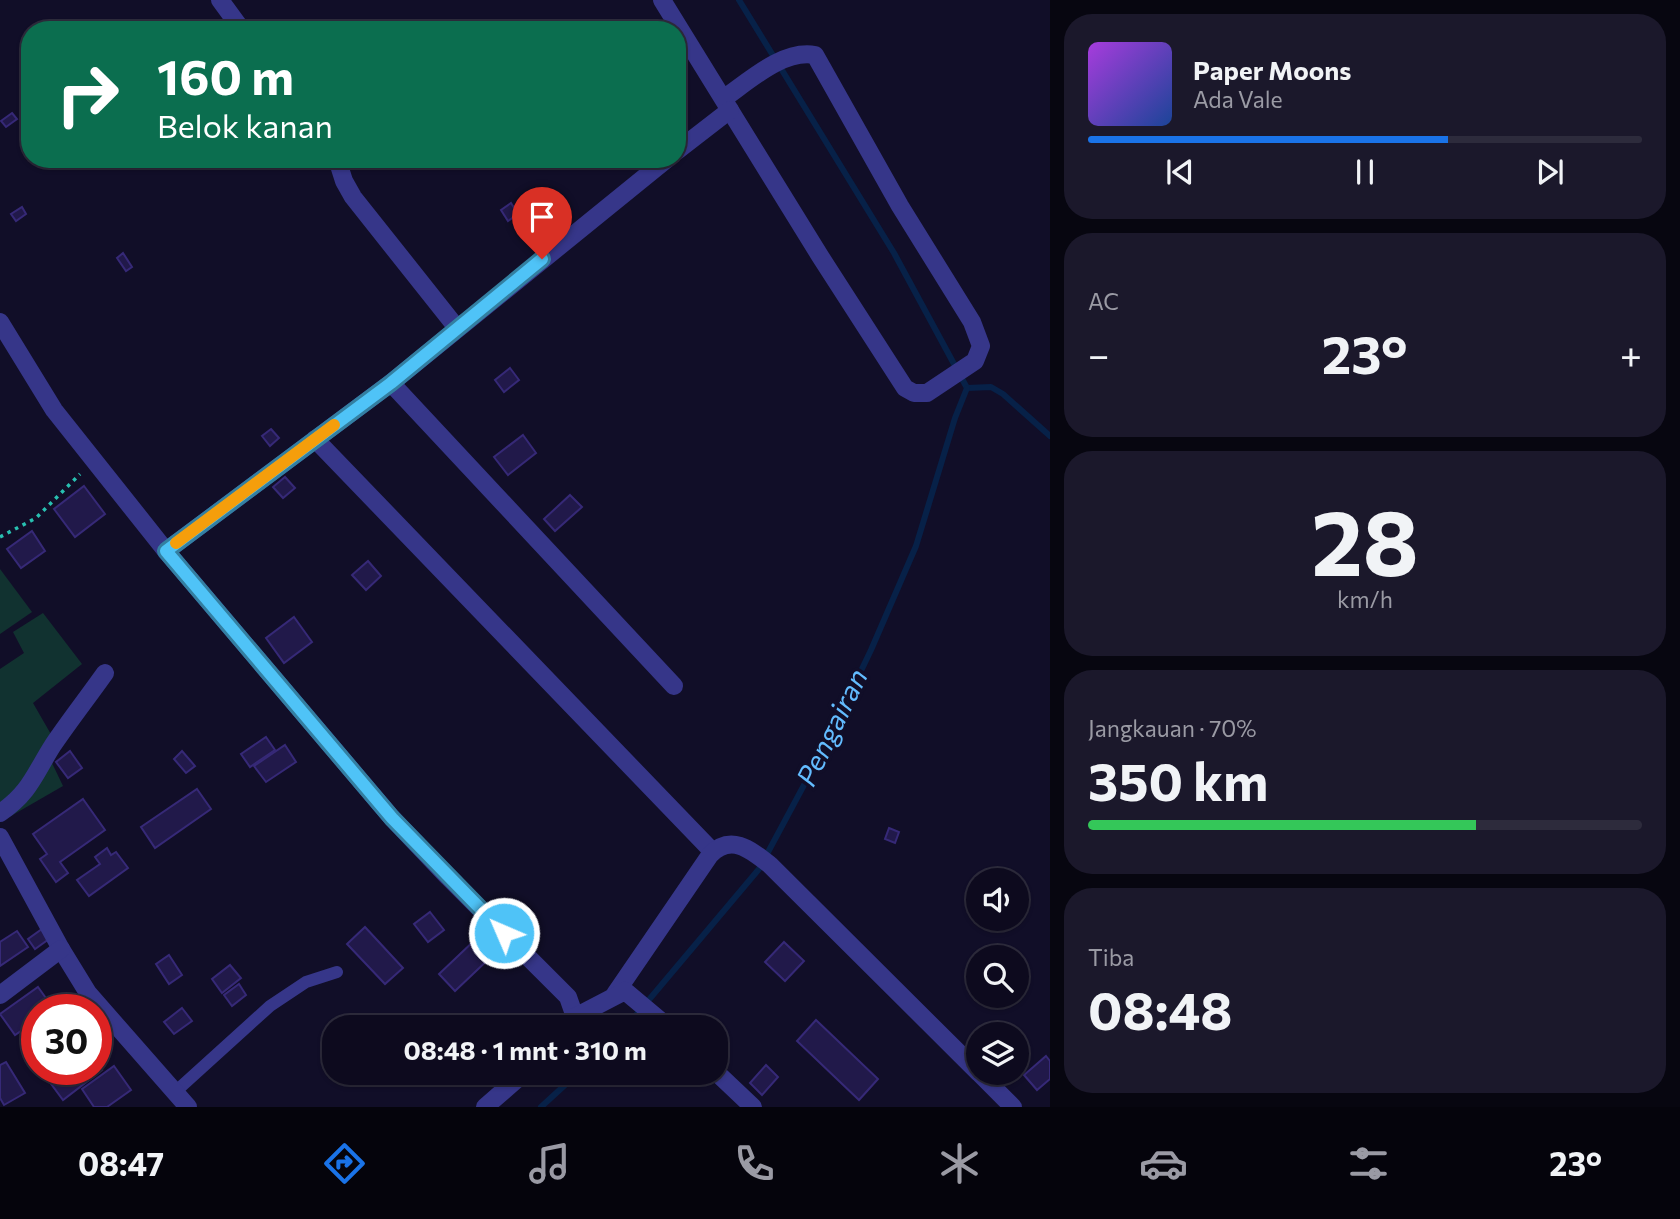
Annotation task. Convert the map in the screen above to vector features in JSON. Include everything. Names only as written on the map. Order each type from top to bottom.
[{"type":"street","points":[[220,0],[235,21]]},
{"type":"street","points":[[662,0],[675,21]]},
{"type":"street","points":[[686,38],[727,104],[899,380],[914,393],[927,393],[975,361],[981,346],[978,333],[900,205],[815,55],[803,52],[788,56],[748,82],[727,104],[686,143]]},
{"type":"street","points":[[340,168],[353,197],[457,328]]},
{"type":"street","points":[[166,551],[391,383],[656,168]]},
{"type":"street","points":[[0,322],[54,410],[166,551],[392,818],[568,997],[571,1015]]},
{"type":"street","points":[[391,383],[674,686]]},
{"type":"street","points":[[315,439],[713,852]]},
{"type":"street","points":[[0,813],[14,804],[35,778],[51,749],[105,673]]},
{"type":"street","points":[[0,837],[88,993],[188,1107]]},
{"type":"street","points":[[615,994],[713,852],[726,844],[735,844],[764,860],[966,1059]]},
{"type":"street","points":[[0,995],[61,949]]},
{"type":"street","points":[[583,1015],[615,994],[627,991],[655,1015]]},
{"type":"street","points":[[728,1084],[752,1107]]},
{"type":"street","points":[[485,1107],[510,1085]]},
{"type":"street","points":[[992,1085],[1013,1107]]},
{"type":"lane","points":[[174,1093],[270,1006],[306,982],[337,972]]},
{"type":"path","points":[[0,537],[36,518],[93,461]]},
{"type":"green space","points":[[0,569],[32,612],[0,634]]},
{"type":"green space","points":[[43,613],[82,664],[33,703],[60,750],[52,763],[63,786],[4,820],[0,812],[0,669],[24,653],[13,632]]},
{"type":"building","points":[[12,113],[17,119],[6,127],[1,121]]},
{"type":"building","points":[[511,203],[518,214],[508,221],[501,210]]},
{"type":"building","points":[[22,207],[26,214],[16,221],[11,214]]},
{"type":"building","points":[[123,253],[132,267],[126,271],[117,258]]},
{"type":"building","points":[[510,368],[519,380],[504,392],[495,380]]},
{"type":"building","points":[[271,429],[279,438],[270,446],[262,436]]},
{"type":"building","points":[[523,435],[536,453],[508,475],[494,457]]},
{"type":"building","points":[[285,477],[295,488],[283,498],[273,487]]},
{"type":"building","points":[[84,486],[105,514],[75,537],[54,509]]},
{"type":"building","points":[[570,495],[582,507],[555,531],[544,519]]},
{"type":"building","points":[[32,531],[45,551],[21,568],[7,549]]},
{"type":"building","points":[[368,561],[381,576],[366,590],[352,575]]},
{"type":"building","points":[[294,617],[312,642],[284,663],[266,638]]},
{"type":"building","points":[[266,737],[275,750],[250,767],[241,754]]},
{"type":"building","points":[[285,745],[296,762],[266,782],[254,766]]},
{"type":"building","points":[[70,751],[82,768],[68,778],[56,762]]},
{"type":"building","points":[[182,751],[195,766],[186,773],[174,759]]},
{"type":"building","points":[[197,789],[211,809],[155,848],[141,827]]},
{"type":"building","points":[[83,799],[105,830],[60,862],[68,873],[56,882],[40,859],[47,854],[33,834]]},
{"type":"building","points":[[889,828],[899,832],[895,843],[885,839]]},
{"type":"building","points":[[107,848],[111,855],[116,852],[128,868],[89,896],[77,880],[100,864],[95,857]]},
{"type":"building","points":[[430,912],[444,930],[428,942],[414,924]]},
{"type":"building","points":[[365,927],[403,968],[385,984],[347,944]]},
{"type":"building","points":[[42,929],[49,939],[35,949],[28,939]]},
{"type":"building","points":[[17,931],[28,947],[0,966],[0,942]]},
{"type":"building","points":[[477,938],[493,955],[455,991],[439,974]]},
{"type":"building","points":[[784,942],[804,961],[785,981],[765,962]]},
{"type":"building","points":[[169,955],[182,975],[169,984],[156,964]]},
{"type":"building","points":[[230,965],[241,978],[222,993],[212,979]]},
{"type":"building","points":[[239,984],[246,995],[232,1006],[224,995]]},
{"type":"building","points":[[38,987],[43,994],[28,994]]},
{"type":"building","points":[[21,999],[21,1031],[15,1035],[0,1014]]},
{"type":"building","points":[[182,1008],[192,1021],[174,1034],[164,1022]]},
{"type":"building","points":[[816,1020],[878,1079],[859,1100],[797,1041]]},
{"type":"building","points":[[1046,1056],[1050,1061],[1050,1079],[1037,1090],[1029,1081],[1029,1071]]},
{"type":"building","points":[[6,1062],[25,1093],[4,1105],[0,1098],[0,1065]]},
{"type":"building","points":[[766,1065],[778,1077],[762,1095],[750,1083]]},
{"type":"building","points":[[114,1066],[131,1090],[107,1107],[94,1107],[82,1089],[88,1085],[112,1085]]},
{"type":"building","points":[[52,1085],[82,1085],[63,1100]]},
{"type":"waterway","points":[[739,0],[894,253],[967,388],[991,387],[1003,394],[1050,436]]},
{"type":"waterway","name":"Pengairan","points":[[636,1015],[759,869],[826,744],[916,546],[955,418],[967,388]]},
{"type":"waterway","name":"Pengairan","points":[[541,1107],[565,1085]]},
{"type":"slow traffic","points":[[176,543],[334,425]]},
{"type":"route","points":[[504,933],[392,818],[166,551],[391,383],[542,259]]}]
